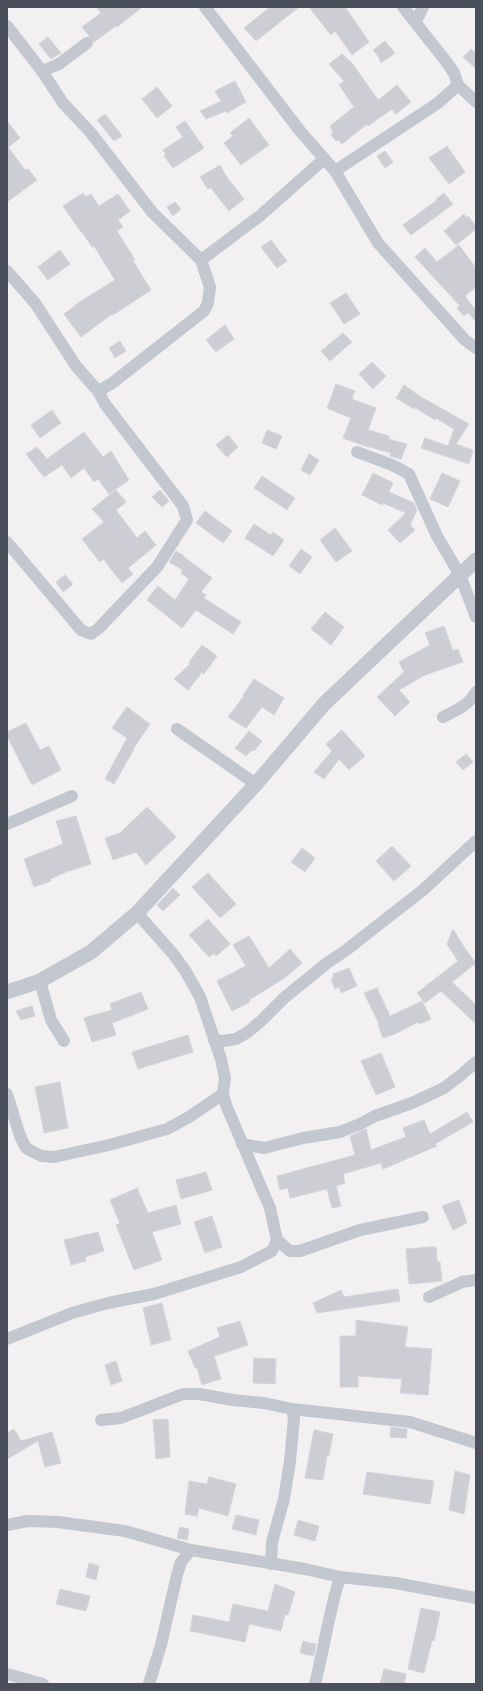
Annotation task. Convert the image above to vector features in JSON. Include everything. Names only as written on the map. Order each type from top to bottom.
[{"type":"street","points":[[205,7],[300,132],[334,171],[378,243],[465,340],[476,348]]},
{"type":"street","points":[[403,7],[450,66],[458,85],[476,102]]},
{"type":"street","points":[[416,22],[423,7]]},
{"type":"street","points":[[7,26],[42,71],[63,103],[91,133],[152,212],[200,260],[210,286],[208,303],[204,311],[111,384],[98,391]]},
{"type":"street","points":[[42,71],[59,64],[87,43]]},
{"type":"street","points":[[334,171],[438,103],[458,85]]},
{"type":"street","points":[[200,260],[261,215],[324,159]]},
{"type":"street","points":[[7,272],[35,303],[76,366],[98,391],[106,404],[182,506],[187,520],[157,567],[99,628],[91,634],[81,630],[7,542]]},
{"type":"street","points":[[356,452],[392,465],[409,474],[437,536],[460,575],[476,617]]},
{"type":"street","points":[[7,992],[40,981],[91,952],[137,913],[256,784],[324,704],[476,560]]},
{"type":"street","points":[[443,718],[467,703],[472,699],[476,692]]},
{"type":"street","points":[[178,729],[256,784]]},
{"type":"street","points":[[7,824],[72,796]]},
{"type":"street","points":[[214,1040],[223,1041],[236,1039],[248,1032],[284,998],[327,963],[345,951],[423,890],[476,841]]},
{"type":"street","points":[[7,1339],[72,1313],[154,1294],[241,1267],[272,1251],[277,1240],[275,1225],[270,1208],[242,1144],[223,1094],[225,1078],[221,1059],[200,997],[186,972],[174,955],[137,913]]},
{"type":"street","points":[[40,981],[51,1020],[64,1041]]},
{"type":"street","points":[[242,1144],[264,1148],[302,1138],[340,1132],[388,1111],[412,1103],[444,1088],[461,1076],[476,1062]]},
{"type":"street","points":[[7,1094],[20,1136],[26,1148],[41,1156],[54,1157],[109,1145],[167,1129],[189,1117],[223,1094]]},
{"type":"street","points":[[277,1240],[290,1251],[300,1251],[360,1230],[423,1218]]},
{"type":"street","points":[[428,1297],[462,1282],[476,1280]]},
{"type":"street","points":[[101,1420],[121,1418],[183,1394],[191,1393],[264,1403],[292,1409],[410,1422],[476,1443]]},
{"type":"street","points":[[271,1564],[272,1542],[284,1499],[290,1461],[294,1418],[292,1409]]},
{"type":"street","points":[[7,1525],[28,1521],[58,1522],[125,1531],[191,1550],[304,1569],[340,1577],[395,1583],[476,1598]]},
{"type":"street","points":[[149,1684],[162,1645],[181,1562],[191,1550]]},
{"type":"street","points":[[315,1684],[325,1644],[333,1600],[340,1577]]},
{"type":"street","points":[[7,1674],[43,1684]]},
{"type":"building","points":[[96,7],[142,7],[117,27],[116,26],[94,42],[82,27],[101,13]]},
{"type":"building","points":[[270,7],[299,7],[256,41],[244,28]]},
{"type":"building","points":[[309,7],[345,7],[369,42],[352,55],[335,31],[331,35]]},
{"type":"building","points":[[48,37],[61,53],[51,59],[39,44]]},
{"type":"building","points":[[385,41],[395,53],[381,63],[373,50]]},
{"type":"building","points":[[471,49],[476,54],[476,69],[463,57]]},
{"type":"building","points":[[342,54],[352,63],[378,100],[397,85],[411,102],[396,114],[392,109],[368,126],[367,124],[342,144],[339,140],[336,141],[331,135],[333,132],[330,126],[354,107],[339,85],[344,81],[329,64]]},
{"type":"building","points":[[235,81],[246,102],[227,113],[226,111],[206,119],[200,111],[221,101],[215,91]]},
{"type":"building","points":[[157,87],[172,106],[157,118],[142,99]]},
{"type":"building","points":[[105,114],[122,136],[114,141],[97,120]]},
{"type":"building","points":[[249,118],[269,145],[241,165],[224,143],[233,136],[230,133]]},
{"type":"building","points":[[7,121],[20,138],[8,147],[25,170],[28,169],[37,180],[7,202]]},
{"type":"building","points":[[185,121],[204,148],[173,168],[164,156],[166,154],[163,150],[183,137],[176,127]]},
{"type":"building","points":[[447,146],[465,172],[449,184],[429,158]]},
{"type":"building","points":[[385,151],[393,162],[385,168],[377,156]]},
{"type":"building","points":[[220,165],[226,176],[244,199],[229,211],[211,188],[208,189],[200,177]]},
{"type":"building","points":[[83,193],[86,197],[91,194],[99,206],[118,194],[130,211],[118,220],[123,227],[117,231],[151,290],[113,315],[112,314],[81,337],[64,314],[81,301],[115,280],[94,246],[92,247],[63,206]]},
{"type":"building","points":[[444,193],[453,204],[411,235],[403,225],[437,200],[436,199]]},
{"type":"building","points":[[175,202],[181,209],[173,216],[167,207]]},
{"type":"building","points":[[464,214],[466,218],[468,216],[476,226],[476,229],[456,245],[444,231]]},
{"type":"building","points":[[271,240],[287,261],[277,268],[261,247]]},
{"type":"building","points":[[459,245],[476,268],[476,287],[465,296],[476,311],[476,322],[468,313],[464,316],[457,308],[460,306],[415,257],[425,248],[437,262]]},
{"type":"building","points":[[60,250],[70,264],[48,280],[38,267]]},
{"type":"building","points":[[346,293],[360,314],[344,324],[330,303]]},
{"type":"building","points":[[225,325],[234,339],[216,352],[206,340]]},
{"type":"building","points":[[343,333],[352,342],[330,361],[321,351]]},
{"type":"building","points":[[120,341],[126,351],[115,358],[109,348]]},
{"type":"building","points":[[372,362],[386,376],[373,389],[359,374]]},
{"type":"building","points":[[336,384],[355,391],[352,399],[376,408],[368,430],[389,436],[388,439],[407,444],[401,459],[390,456],[391,453],[343,438],[351,418],[327,408]]},
{"type":"building","points":[[404,385],[421,397],[469,424],[456,444],[473,450],[469,464],[421,448],[425,438],[448,446],[454,429],[436,418],[435,420],[414,407],[414,409],[396,398]]},
{"type":"building","points":[[52,410],[61,423],[40,438],[31,425]]},
{"type":"building","points":[[267,430],[282,436],[276,449],[262,443]]},
{"type":"building","points":[[84,432],[103,457],[111,451],[129,480],[109,494],[98,479],[94,482],[84,468],[71,478],[62,465],[44,477],[26,454],[37,447],[47,459]]},
{"type":"building","points":[[228,435],[238,447],[227,457],[216,445]]},
{"type":"building","points":[[309,454],[319,460],[310,475],[301,470]]},
{"type":"building","points":[[373,473],[393,483],[389,492],[414,503],[417,510],[410,525],[415,530],[400,543],[388,530],[406,513],[383,503],[382,505],[362,495]]},
{"type":"building","points":[[442,473],[460,481],[448,507],[430,499]]},
{"type":"building","points":[[262,476],[295,498],[287,510],[254,488]]},
{"type":"building","points":[[116,490],[126,502],[116,510],[137,538],[145,531],[156,545],[128,568],[133,574],[122,583],[103,559],[100,562],[82,539],[104,522],[92,509]]},
{"type":"building","points":[[160,490],[169,501],[162,507],[152,497]]},
{"type":"building","points":[[205,511],[232,531],[223,543],[196,523]]},
{"type":"building","points":[[254,524],[271,535],[273,532],[284,540],[273,556],[245,538]]},
{"type":"building","points":[[335,528],[352,551],[336,562],[320,540]]},
{"type":"building","points":[[301,549],[312,557],[300,574],[289,566]]},
{"type":"building","points":[[176,551],[212,578],[201,592],[206,595],[204,598],[241,622],[233,634],[196,610],[182,628],[147,600],[158,586],[175,600],[189,579],[181,573],[183,570],[169,562]]},
{"type":"building","points":[[65,575],[73,584],[63,592],[56,582]]},
{"type":"building","points":[[325,612],[344,627],[331,645],[311,629]]},
{"type":"building","points":[[444,626],[453,651],[458,649],[463,662],[425,675],[399,690],[410,702],[395,716],[377,697],[404,672],[399,662],[430,645],[425,633]]},
{"type":"building","points":[[202,645],[217,656],[204,674],[202,672],[188,690],[174,679],[190,664],[189,662]]},
{"type":"building","points":[[254,679],[284,698],[274,715],[262,707],[246,728],[228,717],[244,696],[243,695]]},
{"type":"building","points":[[127,707],[150,724],[133,749],[114,784],[105,779],[127,738],[112,728]]},
{"type":"building","points":[[26,723],[40,750],[49,746],[61,770],[32,785],[7,736],[7,732]]},
{"type":"building","points":[[342,730],[365,756],[349,770],[339,759],[324,779],[314,772],[332,751],[326,744]]},
{"type":"building","points":[[249,731],[262,741],[254,751],[252,750],[246,756],[235,748]]},
{"type":"building","points":[[466,754],[473,762],[463,770],[456,762]]},
{"type":"building","points":[[147,807],[176,837],[146,865],[136,852],[113,860],[105,838],[120,833]]},
{"type":"building","points":[[76,816],[91,864],[66,872],[50,879],[51,881],[34,887],[24,859],[63,844],[56,821]]},
{"type":"building","points":[[392,846],[411,866],[394,881],[376,861]]},
{"type":"building","points":[[302,848],[315,858],[305,872],[291,862]]},
{"type":"building","points":[[208,873],[236,904],[220,918],[192,887]]},
{"type":"building","points":[[173,888],[180,895],[163,911],[157,905]]},
{"type":"building","points":[[208,919],[230,944],[216,956],[214,953],[209,957],[189,935]]},
{"type":"building","points":[[453,929],[476,963],[452,982],[476,1005],[476,1024],[441,991],[425,1003],[417,993],[458,961],[447,944]]},
{"type":"building","points":[[249,936],[269,968],[290,949],[302,963],[286,977],[249,1000],[250,1002],[232,1011],[217,981],[246,966],[233,945]]},
{"type":"building","points":[[349,968],[357,986],[341,993],[339,987],[335,989],[331,979],[334,977],[333,974]]},
{"type":"building","points":[[377,988],[390,1016],[422,1001],[431,1019],[420,1024],[418,1022],[395,1034],[383,1038],[379,1024],[364,993]]},
{"type":"building","points":[[141,992],[148,1009],[112,1023],[116,1035],[92,1042],[84,1018],[112,1010],[110,1004]]},
{"type":"building","points":[[32,1006],[35,1016],[21,1020],[16,1011]]},
{"type":"building","points":[[188,1035],[193,1052],[138,1069],[132,1052]]},
{"type":"building","points":[[381,1053],[395,1087],[376,1095],[361,1061]]},
{"type":"building","points":[[60,1082],[68,1128],[44,1133],[35,1087]]},
{"type":"building","points":[[467,1112],[473,1122],[435,1144],[437,1146],[383,1169],[381,1163],[343,1174],[345,1183],[336,1186],[341,1206],[332,1208],[327,1189],[290,1198],[288,1188],[280,1190],[277,1176],[355,1155],[350,1136],[366,1129],[371,1150],[406,1137],[403,1128],[424,1120],[430,1134]]},
{"type":"building","points":[[206,1172],[212,1190],[181,1199],[176,1180]]},
{"type":"building","points":[[137,1188],[148,1213],[176,1205],[181,1224],[152,1232],[162,1260],[134,1270],[116,1225],[120,1223],[110,1200]]},
{"type":"building","points":[[459,1200],[467,1223],[453,1230],[442,1206]]},
{"type":"building","points":[[212,1216],[222,1247],[205,1253],[194,1222]]},
{"type":"building","points":[[98,1232],[104,1251],[85,1257],[86,1261],[71,1265],[64,1240]]},
{"type":"building","points":[[436,1247],[437,1262],[440,1262],[442,1281],[409,1284],[406,1249]]},
{"type":"building","points":[[398,1289],[400,1301],[317,1313],[313,1303],[341,1290],[344,1297]]},
{"type":"building","points":[[162,1303],[171,1340],[151,1345],[143,1308]]},
{"type":"building","points":[[356,1320],[408,1327],[405,1347],[432,1349],[428,1395],[400,1393],[402,1379],[358,1376],[358,1387],[340,1387],[340,1336],[356,1336]]},
{"type":"building","points":[[240,1321],[248,1345],[214,1356],[221,1379],[202,1385],[197,1368],[195,1368],[188,1351],[220,1337],[217,1328]]},
{"type":"building","points":[[254,1358],[276,1359],[275,1384],[253,1383]]},
{"type":"building","points":[[116,1361],[122,1381],[111,1385],[105,1365]]},
{"type":"building","points":[[168,1419],[170,1457],[156,1459],[153,1420]]},
{"type":"building","points":[[391,1427],[407,1429],[406,1438],[390,1437]]},
{"type":"building","points":[[14,1429],[21,1441],[52,1432],[61,1463],[45,1467],[38,1441],[7,1459],[7,1433]]},
{"type":"building","points":[[314,1430],[333,1434],[329,1455],[327,1455],[323,1480],[305,1478]]},
{"type":"building","points":[[455,1471],[470,1475],[464,1514],[449,1510]]},
{"type":"building","points":[[367,1472],[434,1481],[430,1504],[363,1494]]},
{"type":"building","points":[[209,1477],[236,1484],[228,1516],[199,1508],[197,1516],[185,1514],[189,1481],[207,1484]]},
{"type":"building","points":[[236,1515],[259,1520],[256,1535],[232,1529]]},
{"type":"building","points":[[298,1520],[319,1526],[315,1541],[294,1535]]},
{"type":"building","points":[[180,1527],[189,1529],[187,1540],[177,1538]]},
{"type":"building","points":[[89,1563],[99,1566],[96,1580],[86,1577]]},
{"type":"building","points":[[275,1584],[295,1592],[288,1615],[285,1614],[281,1631],[249,1624],[245,1642],[190,1631],[193,1615],[229,1622],[233,1604],[268,1611]]},
{"type":"building","points":[[60,1589],[90,1596],[86,1611],[56,1604]]},
{"type":"building","points":[[421,1608],[440,1612],[434,1641],[432,1640],[424,1673],[408,1669]]},
{"type":"building","points":[[303,1641],[316,1644],[314,1656],[300,1653]]},
{"type":"building","points":[[384,1669],[406,1674],[404,1684],[380,1684]]}]
